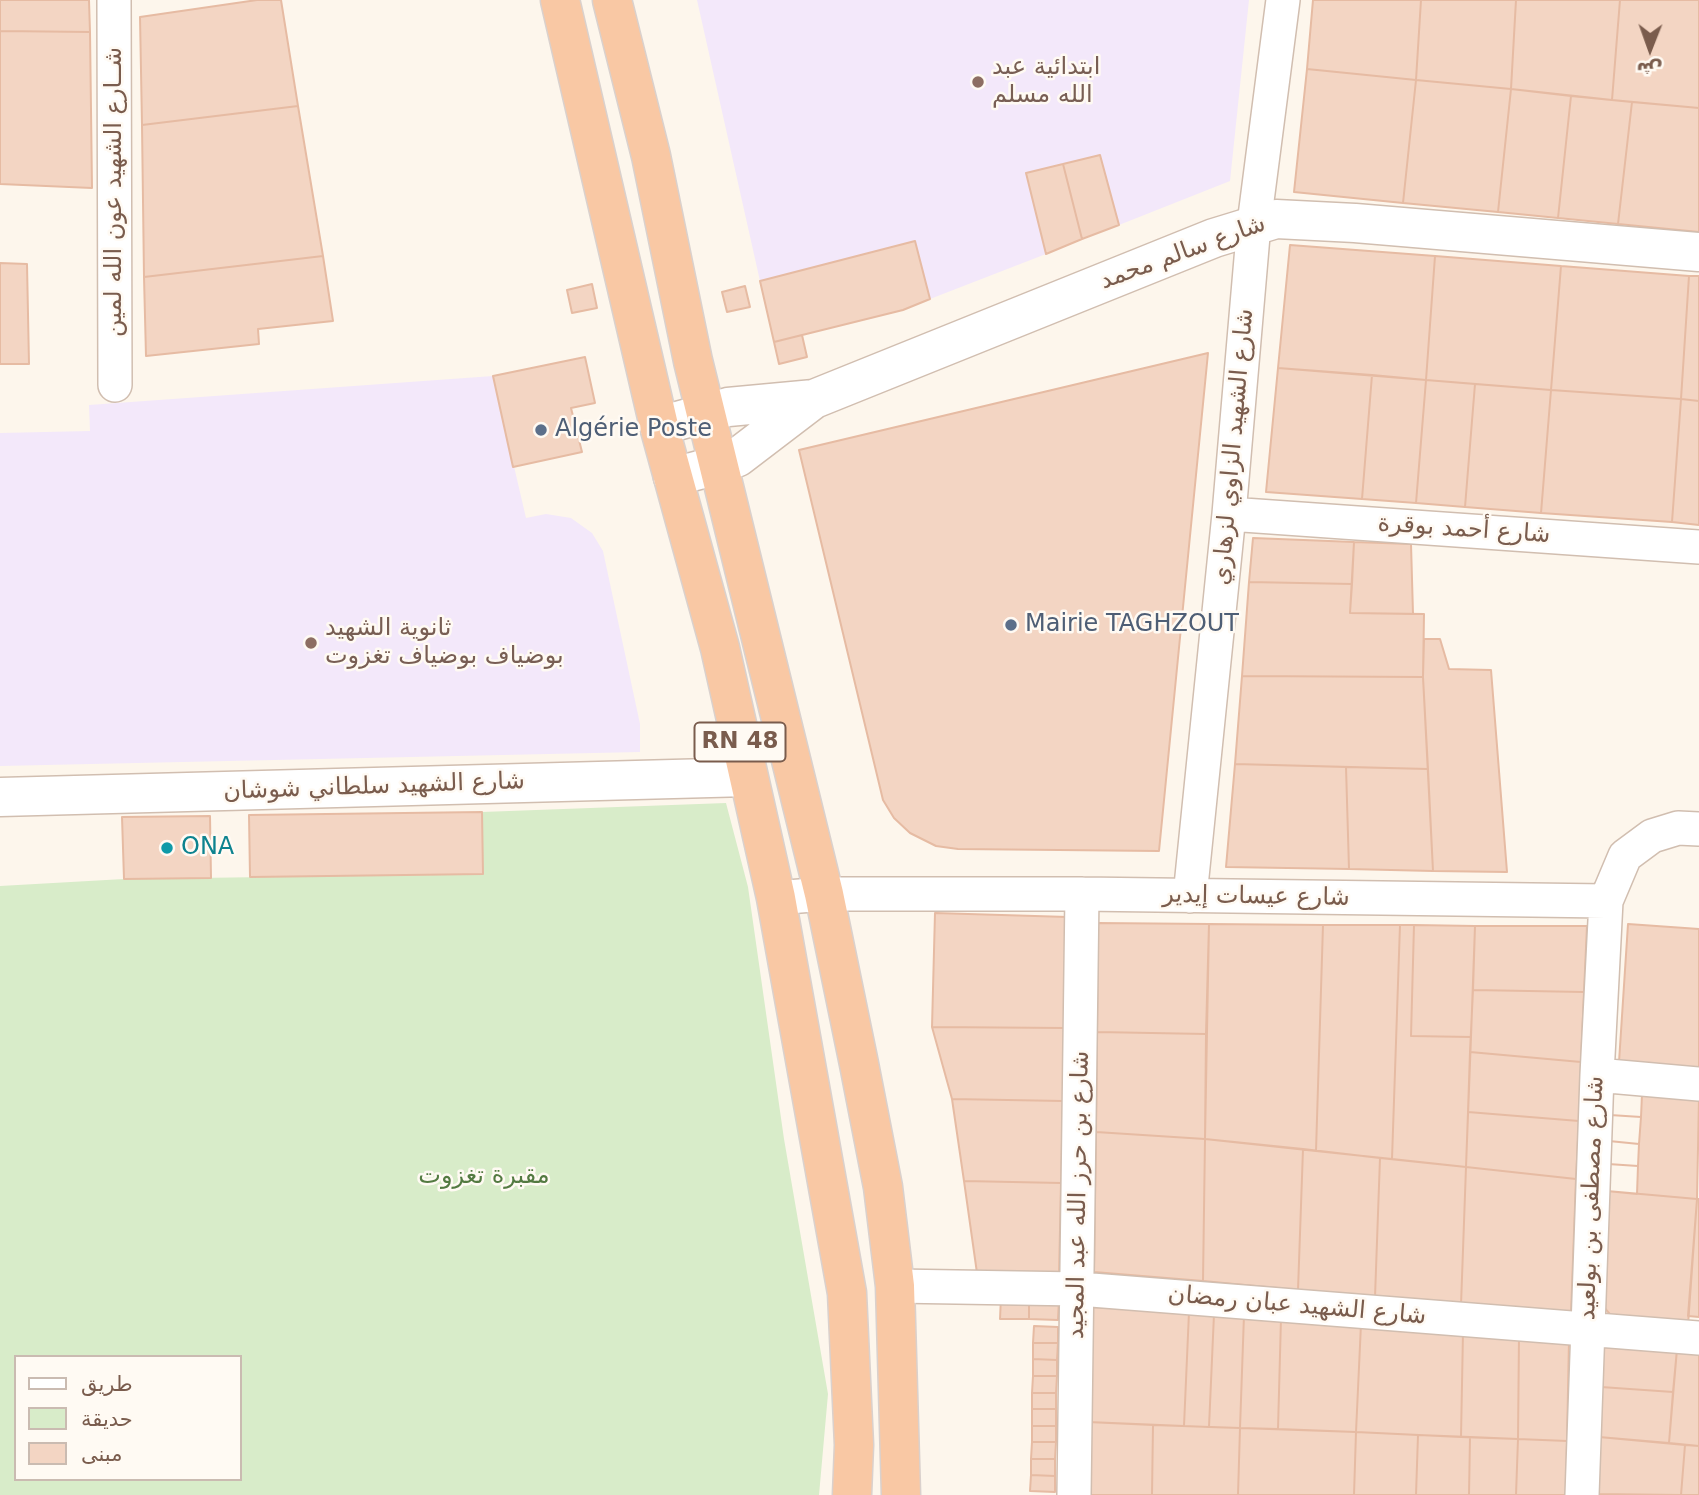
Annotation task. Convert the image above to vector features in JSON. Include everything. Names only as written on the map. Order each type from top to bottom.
[{"type":"highway","name":"RN 48","points":[[560,0],[659,426],[720,648],[776,898],[847,1293],[854,1445],[852,1495]]},
{"type":"highway","name":"RN 48","points":[[612,0],[651,156],[693,361],[824,894],[883,1187],[895,1286],[901,1495]]},
{"type":"street","name":"شــارع الشهيد عون الله لمين","points":[[114,0],[115,385]]},
{"type":"street","name":"شارع الشهيد الزاوي لزهاري","points":[[1190,896],[1229,514],[1254,224],[1283,0]]},
{"type":"street","name":"شارع سالم محمد","points":[[673,477],[738,457],[814,399],[1214,238],[1276,219],[1342,222],[1699,252]]},
{"type":"street","name":"شارع سالم محمد","points":[[659,426],[729,407],[814,399]]},
{"type":"street","name":"شارع أحمد بوقرة","points":[[1229,514],[1699,547]]},
{"type":"street","name":"شارع الشهيد سلطاني شوشان","points":[[0,797],[748,777]]},
{"type":"street","points":[[1606,901],[1625,856],[1653,836],[1678,828],[1699,829]]},
{"type":"street","name":"شارع عيسات إيدير","points":[[776,898],[824,894],[1082,894],[1606,901]]},
{"type":"street","name":"شارع بن حرز الله عبد المجيد","points":[[1074,1495],[1079,1289],[1082,894]]},
{"type":"street","name":"شارع مصطفى بن بولعيد","points":[[1581,1495],[1606,901]]},
{"type":"street","points":[[1597,1075],[1699,1084]]},
{"type":"street","name":"شارع الشهيد عبان رمضان","points":[[895,1286],[1079,1289],[1699,1338]]},
{"type":"shaded area","name":"ابتدائية عبد الله مسلم","points":[[697,0],[1249,0],[1230,181],[1119,225],[1100,155],[1026,173],[1046,254],[930,299],[915,241],[760,281]]},
{"type":"shaded area","name":"ثانوية الشهيد بوضياف بوضياف تغزوت","points":[[493,376],[526,518],[546,514],[571,518],[592,533],[603,551],[640,724],[640,752],[0,766],[0,433],[90,431],[89,405]]},
{"type":"green space","name":"مقبرة تغزوت","points":[[726,803],[748,887],[784,1139],[828,1394],[819,1495],[0,1495],[0,886],[124,879],[482,874],[482,812]]},
{"type":"building","points":[[0,0],[89,0],[90,32],[0,31]]},
{"type":"building","points":[[257,0],[281,0],[298,106],[142,125],[140,17]]},
{"type":"building","points":[[1313,0],[1421,0],[1416,80],[1307,69]]},
{"type":"building","points":[[1421,0],[1516,0],[1511,89],[1416,80]]},
{"type":"building","points":[[1516,0],[1620,0],[1612,100],[1511,89]]},
{"type":"building","points":[[1620,0],[1699,0],[1699,108],[1612,100]]},
{"type":"building","points":[[0,31],[90,32],[92,188],[0,184]]},
{"type":"building","points":[[1307,69],[1416,80],[1403,203],[1294,192]]},
{"type":"building","points":[[1416,80],[1511,89],[1498,212],[1403,203]]},
{"type":"building","points":[[1511,89],[1571,96],[1558,218],[1498,212]]},
{"type":"building","points":[[1571,96],[1632,102],[1618,224],[1558,218]]},
{"type":"building","points":[[1632,102],[1699,108],[1699,232],[1618,224]]},
{"type":"building","points":[[298,106],[323,256],[144,277],[142,125]]},
{"type":"building","points":[[1100,155],[1119,225],[1082,239],[1063,164]]},
{"type":"building","points":[[1063,164],[1082,239],[1046,254],[1026,173]]},
{"type":"building","points":[[915,241],[930,299],[903,310],[774,342],[760,281]]},
{"type":"building","points":[[1290,245],[1435,256],[1426,380],[1278,368]]},
{"type":"building","points":[[323,256],[333,321],[258,329],[259,344],[146,356],[144,277]]},
{"type":"building","points":[[1435,256],[1561,266],[1551,390],[1426,380]]},
{"type":"building","points":[[0,263],[27,264],[29,364],[0,364]]},
{"type":"building","points":[[1561,266],[1689,276],[1681,399],[1551,390]]},
{"type":"building","points":[[1689,276],[1699,276],[1699,401],[1681,399]]},
{"type":"building","points":[[592,284],[597,308],[572,313],[567,290]]},
{"type":"building","points":[[745,286],[750,307],[727,312],[722,292]]},
{"type":"building","points":[[802,335],[807,357],[779,364],[774,342]]},
{"type":"building","name":"Mairie TAGHZOUT","points":[[1208,353],[1159,851],[958,849],[936,846],[910,833],[894,818],[883,800],[799,450]]},
{"type":"building","name":"Algérie Poste","points":[[585,357],[595,403],[571,408],[582,452],[513,467],[493,376]]},
{"type":"building","points":[[1278,368],[1372,375],[1362,499],[1266,492]]},
{"type":"building","points":[[1372,375],[1426,380],[1416,503],[1362,499]]},
{"type":"building","points":[[1426,380],[1475,384],[1465,507],[1416,503]]},
{"type":"building","points":[[1475,384],[1551,390],[1541,513],[1465,507]]},
{"type":"building","points":[[1551,390],[1681,399],[1672,522],[1541,513]]},
{"type":"building","points":[[1681,399],[1699,401],[1699,525],[1672,522]]},
{"type":"building","points":[[1253,538],[1354,542],[1352,584],[1249,582]]},
{"type":"building","points":[[1354,542],[1411,544],[1413,614],[1350,613]]},
{"type":"building","points":[[1249,582],[1352,584],[1350,613],[1424,614],[1423,677],[1242,676]]},
{"type":"building","points":[[1424,639],[1440,639],[1449,669],[1491,670],[1507,872],[1433,871],[1423,677]]},
{"type":"building","points":[[1242,676],[1423,677],[1428,769],[1235,764]]},
{"type":"building","points":[[1235,764],[1346,767],[1349,869],[1226,867]]},
{"type":"building","points":[[1346,767],[1428,769],[1433,871],[1349,869]]},
{"type":"building","points":[[482,812],[483,874],[250,877],[249,815]]},
{"type":"building","name":"ONA","points":[[210,816],[211,878],[124,879],[122,817]]},
{"type":"building","points":[[935,913],[1068,917],[1065,1028],[932,1027]]},
{"type":"building","points":[[1098,923],[1209,924],[1206,1034],[1097,1032]]},
{"type":"building","points":[[1209,924],[1323,925],[1316,1151],[1205,1139]]},
{"type":"building","points":[[1628,924],[1699,929],[1699,1068],[1619,1062]]},
{"type":"building","points":[[1323,925],[1400,925],[1392,1159],[1316,1151]]},
{"type":"building","points":[[1400,925],[1414,925],[1411,1036],[1471,1037],[1466,1167],[1392,1159]]},
{"type":"building","points":[[1414,925],[1475,926],[1471,1037],[1411,1036]]},
{"type":"building","points":[[1475,926],[1587,926],[1584,992],[1473,990]]},
{"type":"building","points":[[1473,990],[1584,992],[1581,1062],[1470,1052]]},
{"type":"building","points":[[932,1027],[1065,1028],[1063,1101],[952,1099]]},
{"type":"building","points":[[1097,1032],[1206,1034],[1205,1139],[1096,1132]]},
{"type":"building","points":[[1470,1052],[1581,1062],[1579,1121],[1468,1112]]},
{"type":"building","points":[[1611,1091],[1642,1094],[1641,1117],[1610,1115]]},
{"type":"building","points":[[1611,1091],[1699,1098],[1697,1199],[1607,1191]]},
{"type":"building","points":[[952,1099],[1063,1101],[1061,1183],[964,1181]]},
{"type":"building","points":[[1468,1112],[1579,1121],[1576,1179],[1466,1167]]},
{"type":"building","points":[[1610,1115],[1641,1117],[1639,1144],[1609,1141]]},
{"type":"building","points":[[1096,1132],[1205,1139],[1203,1281],[1094,1272]]},
{"type":"building","points":[[1205,1139],[1303,1149],[1298,1290],[1203,1281]]},
{"type":"building","points":[[1609,1141],[1639,1144],[1638,1166],[1608,1164]]},
{"type":"building","points":[[1303,1149],[1380,1158],[1375,1297],[1298,1290]]},
{"type":"building","points":[[1380,1158],[1466,1167],[1461,1305],[1375,1297]]},
{"type":"building","points":[[1608,1164],[1638,1166],[1637,1194],[1607,1191]]},
{"type":"building","points":[[1466,1167],[1576,1179],[1571,1314],[1461,1305]]},
{"type":"building","points":[[964,1181],[1061,1183],[1059,1277],[977,1273]]},
{"type":"building","points":[[1607,1191],[1697,1199],[1688,1325],[1615,1320],[1602,1305]]},
{"type":"building","points":[[1699,1199],[1699,1317],[1688,1316]]},
{"type":"building","points":[[1001,1297],[1029,1298],[1029,1319],[1000,1319]]},
{"type":"building","points":[[1029,1298],[1059,1299],[1058,1320],[1029,1319]]},
{"type":"building","points":[[1090,1307],[1189,1312],[1184,1426],[1088,1422]]},
{"type":"building","points":[[1189,1312],[1214,1314],[1209,1427],[1184,1426]]},
{"type":"building","points":[[1214,1314],[1244,1315],[1240,1428],[1209,1427]]},
{"type":"building","points":[[1244,1315],[1281,1318],[1278,1429],[1240,1428]]},
{"type":"building","points":[[1281,1318],[1361,1324],[1356,1432],[1278,1429]]},
{"type":"building","points":[[1361,1324],[1463,1332],[1461,1437],[1356,1432]]},
{"type":"building","points":[[1034,1326],[1058,1327],[1058,1343],[1033,1343]]},
{"type":"building","points":[[1463,1332],[1519,1336],[1518,1439],[1461,1437]]},
{"type":"building","points":[[1519,1336],[1569,1340],[1567,1441],[1518,1439]]},
{"type":"building","points":[[1033,1343],[1058,1343],[1057,1360],[1033,1359]]},
{"type":"building","points":[[1603,1344],[1677,1349],[1673,1392],[1601,1387]]},
{"type":"building","points":[[1677,1349],[1699,1351],[1699,1446],[1669,1443]]},
{"type":"building","points":[[1033,1359],[1057,1360],[1057,1376],[1033,1376]]},
{"type":"building","points":[[1033,1376],[1057,1376],[1056,1393],[1032,1393]]},
{"type":"building","points":[[1601,1387],[1673,1392],[1669,1443],[1599,1437]]},
{"type":"building","points":[[1032,1393],[1056,1393],[1056,1409],[1032,1409]]},
{"type":"building","points":[[1032,1409],[1056,1409],[1056,1426],[1032,1426]]},
{"type":"building","points":[[1088,1422],[1153,1425],[1152,1495],[1087,1495]]},
{"type":"building","points":[[1153,1425],[1240,1428],[1238,1495],[1152,1495]]},
{"type":"building","points":[[1032,1426],[1056,1426],[1056,1442],[1032,1442]]},
{"type":"building","points":[[1240,1428],[1356,1432],[1354,1495],[1238,1495]]},
{"type":"building","points":[[1356,1432],[1418,1435],[1416,1495],[1354,1495]]},
{"type":"building","points":[[1418,1435],[1470,1437],[1469,1495],[1416,1495]]},
{"type":"building","points":[[1470,1437],[1518,1439],[1516,1495],[1469,1495]]},
{"type":"building","points":[[1599,1437],[1685,1445],[1681,1495],[1596,1494]]},
{"type":"building","points":[[1518,1439],[1567,1441],[1566,1495],[1516,1495]]},
{"type":"building","points":[[1032,1442],[1056,1442],[1055,1459],[1031,1459]]},
{"type":"building","points":[[1685,1445],[1699,1446],[1699,1495],[1681,1495]]},
{"type":"building","points":[[1031,1459],[1055,1459],[1055,1476],[1031,1475]]},
{"type":"building","points":[[1031,1475],[1055,1476],[1055,1492],[1030,1491]]},
{"type":"place","name":"ابتدائية عبد الله مسلم","points":[[978,82]]},
{"type":"place","name":"Algérie Poste","points":[[541,430]]},
{"type":"place","name":"Mairie TAGHZOUT","points":[[1011,625]]},
{"type":"place","name":"ثانوية الشهيد بوضياف بوضياف تغزوت","points":[[311,643]]},
{"type":"place","name":"ONA","points":[[167,848]]}]
